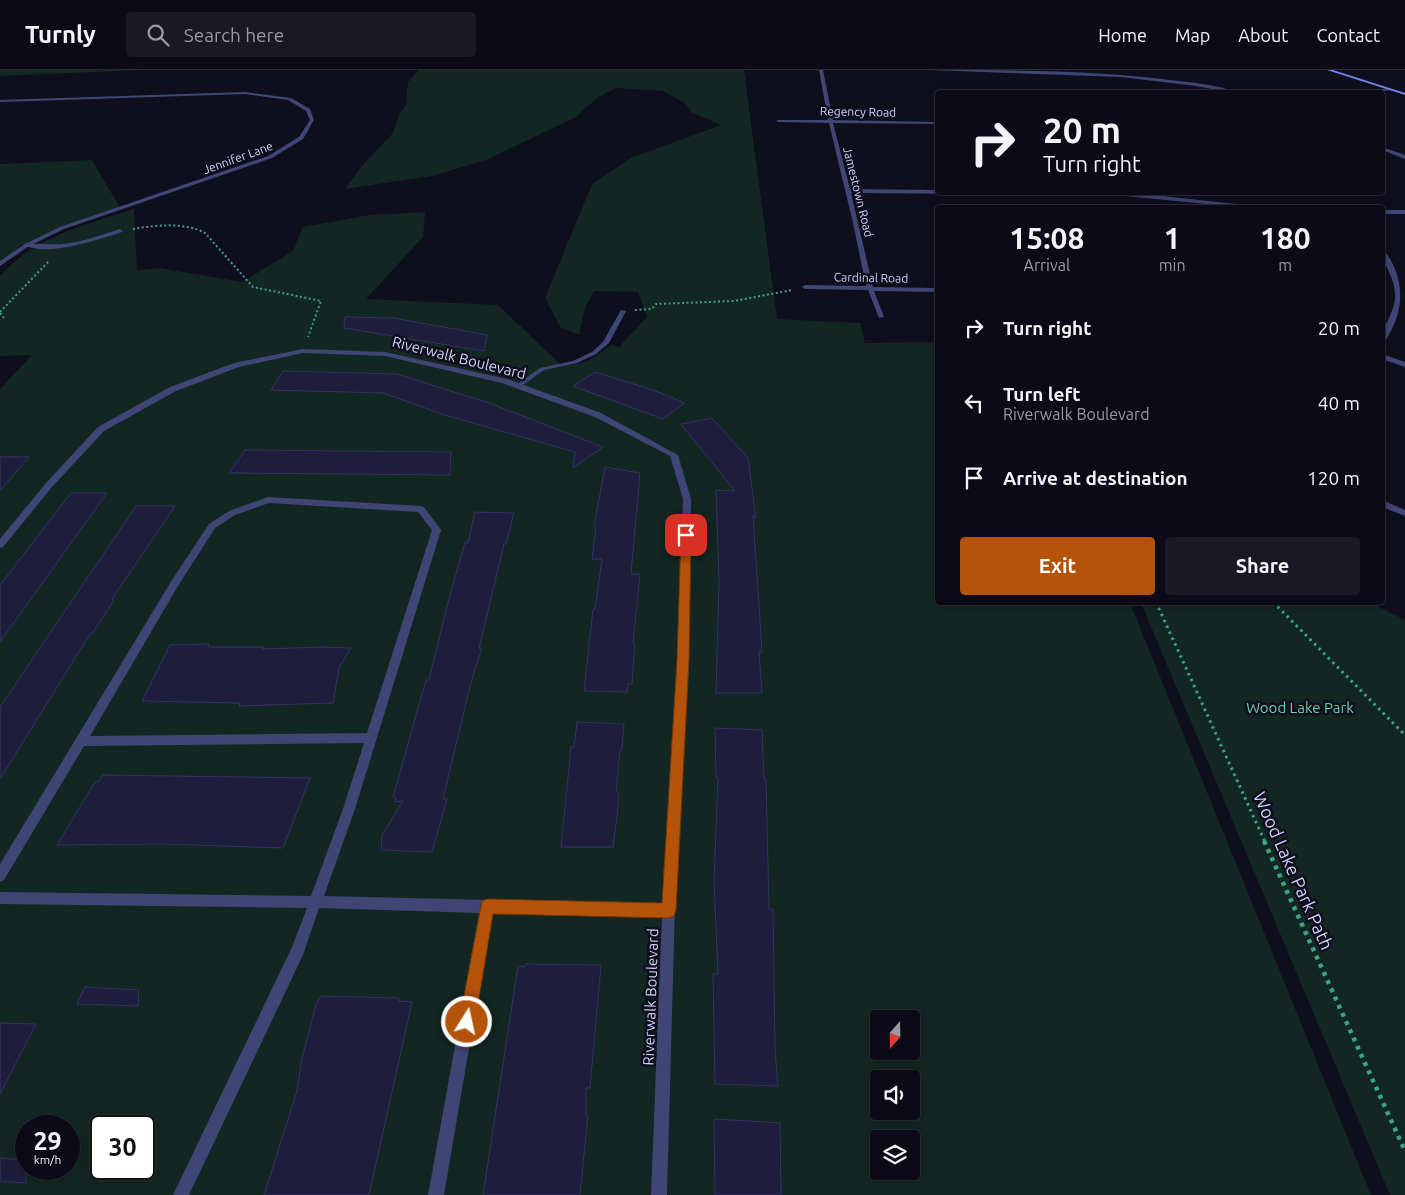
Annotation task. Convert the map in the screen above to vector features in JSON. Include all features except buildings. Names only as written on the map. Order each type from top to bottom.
[{"type":"street","name":"Jamestown Road","points":[[822,70],[831,122],[870,289],[881,317]]},
{"type":"street","points":[[931,70],[1142,75],[1178,79],[1224,90]]},
{"type":"street","points":[[1329,70],[1405,94]]},
{"type":"street","points":[[1385,90],[1389,89]]},
{"type":"street","name":"Jennifer Lane","points":[[0,101],[245,93],[290,99],[304,106],[311,115],[310,126],[301,138],[270,158],[82,220],[27,245],[0,264]]},
{"type":"street","name":"Regency Road","points":[[778,121],[935,123]]},
{"type":"street","points":[[1385,149],[1405,157]]},
{"type":"street","points":[[848,191],[935,193]]},
{"type":"street","points":[[1136,195],[1239,205]]},
{"type":"street","points":[[1385,212],[1405,212]]},
{"type":"street","points":[[1385,255],[1393,267],[1402,296],[1396,320],[1385,336]]},
{"type":"street","name":"Cardinal Road","points":[[805,287],[935,290]]},
{"type":"street","name":"Riverwalk Boulevard","points":[[0,545],[49,485],[101,428],[173,389],[237,365],[303,351],[385,354],[518,386],[598,415],[674,456],[687,499],[683,660],[669,910],[659,1195]]},
{"type":"street","points":[[1385,357],[1405,365]]},
{"type":"street","points":[[0,876],[174,584],[212,526],[232,513],[268,500],[421,508],[437,530],[372,738],[315,902],[298,950],[181,1195]]},
{"type":"street","points":[[1385,504],[1405,514]]},
{"type":"street","points":[[80,741],[372,738]]},
{"type":"street","points":[[0,898],[315,902],[669,910]]},
{"type":"street","points":[[436,1195],[487,906]]},
{"type":"lane","points":[[27,245],[46,248],[68,246],[120,231]]},
{"type":"lane","points":[[518,386],[542,369],[575,362],[594,353],[606,343],[624,311]]},
{"type":"path","points":[[120,231],[154,225],[196,228],[205,232],[241,276],[253,286],[320,301],[303,351]]},
{"type":"path","points":[[4,318],[0,313],[13,295],[31,282],[37,271],[54,257]]},
{"type":"path","points":[[624,311],[652,309],[656,304],[734,301],[805,287]]},
{"type":"path","name":"Wood Lake Park Path","points":[[1157,605],[1405,1151]]},
{"type":"path","points":[[1276,605],[1405,735]]},
{"type":"green space","points":[[0,70],[142,70],[0,76]]},
{"type":"green space","points":[[418,70],[744,70],[777,319],[860,323],[865,343],[935,342],[935,605],[1131,605],[1371,1195],[0,1195],[0,389],[32,355],[0,356],[0,276],[14,262],[45,241],[134,209],[137,270],[159,268],[242,282],[293,251],[303,227],[369,215],[425,212],[423,237],[366,299],[498,305],[560,364],[582,363],[612,345],[619,347],[647,317],[638,292],[594,291],[585,308],[579,335],[560,327],[545,298],[592,184],[631,158],[721,125],[691,112],[686,104],[663,91],[616,88],[598,97],[576,117],[486,160],[432,176],[345,189],[361,167],[393,133],[400,113],[406,105],[408,82]]},
{"type":"green space","points":[[92,160],[120,208],[20,246],[0,267],[0,164]]},
{"type":"green space","name":"Wood Lake Park","points":[[1142,605],[1375,605],[1405,620],[1405,1195],[1390,1195]]},
{"type":"route","points":[[467,1022],[487,906],[669,910],[683,660],[686,535]]}]
